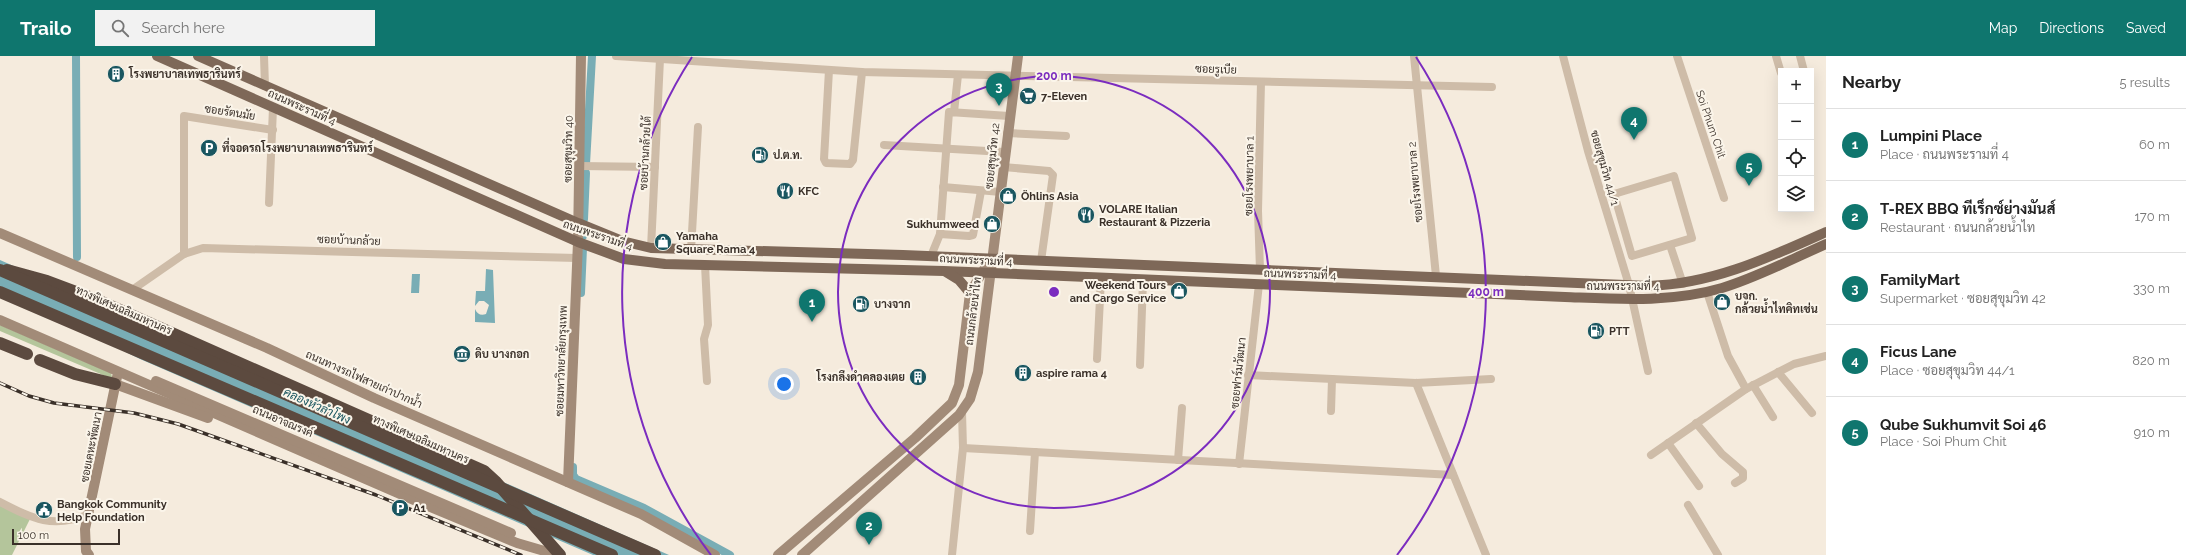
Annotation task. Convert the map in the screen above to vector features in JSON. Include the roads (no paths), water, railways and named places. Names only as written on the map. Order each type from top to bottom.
[{"type":"highway","points":[[0,269],[25,274],[95,299],[484,471],[496,482],[547,540],[557,555]]},
{"type":"highway","name":"ทางพิเศษเฉลิมมหานคร","points":[[0,269],[655,555]]},
{"type":"highway","points":[[0,292],[612,555]]},
{"type":"highway","points":[[0,343],[27,354]]},
{"type":"highway","points":[[40,360],[75,374],[118,374]]},
{"type":"main road","name":"ถนนพระรามที่ 4","points":[[157,56],[578,242],[624,259],[665,264],[944,270],[1143,280],[1632,299],[1672,298],[1707,292],[1737,283],[1826,244]]},
{"type":"main road","name":"ถนนพระรามที่ 4","points":[[198,56],[578,223],[622,241],[651,248],[931,256],[1436,276],[1629,286],[1683,284],[1731,272],[1826,232]]},
{"type":"main road","name":"ซอยสุขุมวิท 40","points":[[578,242],[581,56]]},
{"type":"main road","name":"ซอยสุขุมวิท 42","points":[[992,259],[1001,192],[1004,152],[1018,56]]},
{"type":"main road","points":[[266,86],[273,108]]},
{"type":"main road","name":"ถนนทางรถไฟสายเก่าปากน้ำ","points":[[0,233],[641,514],[715,555]]},
{"type":"main road","name":"ซอยมหาวิทยาลัยกรุงเทพ","points":[[568,482],[578,242]]},
{"type":"main road","name":"ถนนกล้วยน้ำไท","points":[[778,555],[915,438],[952,403],[960,385],[970,292],[985,273],[992,259]]},
{"type":"main road","points":[[944,270],[958,280],[970,292]]},
{"type":"main road","points":[[1259,284],[1260,270]]},
{"type":"main road","name":"ถนนกล้วยน้ำไท","points":[[802,555],[962,412],[970,399],[978,372],[985,273]]},
{"type":"main road","name":"ถนนอาจณรงค์","points":[[0,313],[118,374],[247,419],[534,543],[557,555]]},
{"type":"main road","name":"ถนนอาจณรงค์","points":[[0,320],[240,430],[277,441],[510,540],[557,555]]},
{"type":"main road","name":"ซอยเคหะพัฒนา","points":[[88,555],[86,551],[85,529],[90,514],[118,374]]},
{"type":"main road","points":[[952,403],[962,412]]},
{"type":"street","points":[[264,56],[266,86]]},
{"type":"street","name":"ซอยรูเบีย","points":[[616,56],[862,72],[1492,87]]},
{"type":"street","name":"ซอยโรงพยาบาล 2","points":[[1414,56],[1436,276]]},
{"type":"street","name":"ซอยสุขุมวิท 44/1","points":[[1563,56],[1588,151],[1629,286],[1648,371]]},
{"type":"street","name":"Soi Phum Chit","points":[[1677,56],[1724,198]]},
{"type":"street","points":[[1776,56],[1780,68]]},
{"type":"street","points":[[1800,56],[1803,68]]},
{"type":"street","name":"ซอยบ้านกล้วยใต้","points":[[651,248],[660,59]]},
{"type":"street","points":[[829,70],[824,159],[826,163],[852,163],[862,72]]},
{"type":"street","points":[[954,112],[958,75]]},
{"type":"street","name":"ซอยโรงพยาบาล 1","points":[[1260,270],[1258,211],[1262,82]]},
{"type":"street","points":[[269,203],[273,108]]},
{"type":"street","points":[[931,256],[940,234],[948,148],[949,112],[1009,116]]},
{"type":"street","name":"ซอยรัตนมัย","points":[[184,254],[184,116],[273,130]]},
{"type":"street","points":[[691,250],[698,127]]},
{"type":"street","points":[[1007,133],[1066,136]]},
{"type":"street","points":[[884,145],[1004,152]]},
{"type":"street","points":[[580,166],[655,166]]},
{"type":"street","points":[[1003,167],[1049,171],[1052,173],[1041,261]]},
{"type":"street","points":[[1674,176],[1692,238],[1670,245],[1632,256],[1614,194],[1674,176]]},
{"type":"street","points":[[944,187],[1001,192]]},
{"type":"street","points":[[940,234],[969,236],[973,234],[981,190]]},
{"type":"street","points":[[1670,245],[1683,284]]},
{"type":"street","name":"ซอยบ้านกล้วย","points":[[132,290],[184,254],[203,248],[577,258]]},
{"type":"street","points":[[705,265],[708,325],[704,339],[708,381]]},
{"type":"street","points":[[1097,359],[1101,278]]},
{"type":"street","points":[[1140,365],[1143,280]]},
{"type":"street","name":"ซอยฟาร์มวัฒนา","points":[[1239,464],[1259,284]]},
{"type":"street","points":[[1707,292],[1728,356],[1746,389]]},
{"type":"street","points":[[1651,455],[1753,385],[1794,364],[1826,356]]},
{"type":"street","points":[[1778,372],[1812,413]]},
{"type":"street","points":[[1248,375],[1416,383],[1491,379]]},
{"type":"street","points":[[1331,411],[1332,379]]},
{"type":"street","points":[[1416,383],[1486,555]]},
{"type":"street","points":[[1753,385],[1773,417]]},
{"type":"street","points":[[1178,460],[1182,408]]},
{"type":"street","points":[[952,555],[963,448],[962,412]]},
{"type":"street","points":[[1696,423],[1722,454],[1742,472],[1742,478],[1735,483]]},
{"type":"street","points":[[1668,443],[1699,486]]},
{"type":"street","points":[[963,448],[1453,475]]},
{"type":"street","points":[[1030,531],[1035,452]]},
{"type":"street","points":[[0,502],[30,517],[48,522],[64,522],[90,514]]},
{"type":"street","points":[[1688,505],[1718,555]]},
{"type":"water","name":"คลองหัวลำโพง","points":[[0,260],[669,555],[593,555],[140,359],[0,290]]},
{"type":"water","points":[[486,269],[493,270],[495,323],[475,322],[475,309],[479,314],[484,315],[486,314],[489,305],[484,301],[479,301],[475,306],[476,291],[485,291]]},
{"type":"water","points":[[412,274],[420,274],[419,293],[411,293]]},
{"type":"waterway","points":[[76,56],[77,257]]},
{"type":"waterway","points":[[586,164],[592,56]]},
{"type":"waterway","points":[[584,219],[586,173]]},
{"type":"waterway","points":[[581,293],[583,248]]},
{"type":"waterway","points":[[573,467],[573,475],[576,479],[644,508],[730,555]]},
{"type":"railway","points":[[0,383],[29,396],[54,403],[134,413],[178,424],[376,495],[521,555]]},
{"type":"place","name":"โรงพยาบาลเทพธารินทร์","points":[[116,74]]},
{"type":"place","name":"7-Eleven","points":[[1028,96]]},
{"type":"place","name":"FamilyMart","points":[[999,106]]},
{"type":"place","name":"Ficus Lane","points":[[1634,140]]},
{"type":"place","name":"ที่จอดรถโรงพยาบาลเทพธารินทร์","points":[[209,148]]},
{"type":"place","name":"ป.ต.ท.","points":[[760,155]]},
{"type":"place","name":"Qube Sukhumvit Soi 46","points":[[1749,186]]},
{"type":"place","name":"KFC","points":[[785,191]]},
{"type":"place","name":"Öhlins Asia","points":[[1008,196]]},
{"type":"place","name":"VOLARE Italian Restaurant & Pizzeria","points":[[1086,215]]},
{"type":"place","name":"Sukhumweed","points":[[992,224]]},
{"type":"place","name":"Yamaha Square Rama 4","points":[[663,242]]},
{"type":"place","name":"Weekend Tours and Cargo Service","points":[[1179,291]]},
{"type":"place","name":"บจก. กล้วยน้ำไทคิทเช่น","points":[[1722,302]]},
{"type":"place","name":"บางจาก","points":[[861,304]]},
{"type":"place","name":"Lumpini Place","points":[[812,322]]},
{"type":"place","name":"PTT","points":[[1596,331]]},
{"type":"place","name":"ดิบ บางกอก","points":[[462,354]]},
{"type":"place","name":"aspire rama 4","points":[[1023,373]]},
{"type":"place","name":"โรงกลึงดำคลองเตย","points":[[918,377]]},
{"type":"place","name":"A1","points":[[400,508]]},
{"type":"place","name":"Bangkok Community Help Foundation","points":[[44,510]]},
{"type":"place","name":"T-REX BBQ ทีเร็กซ์ย่างมันส์","points":[[869,545]]}]
